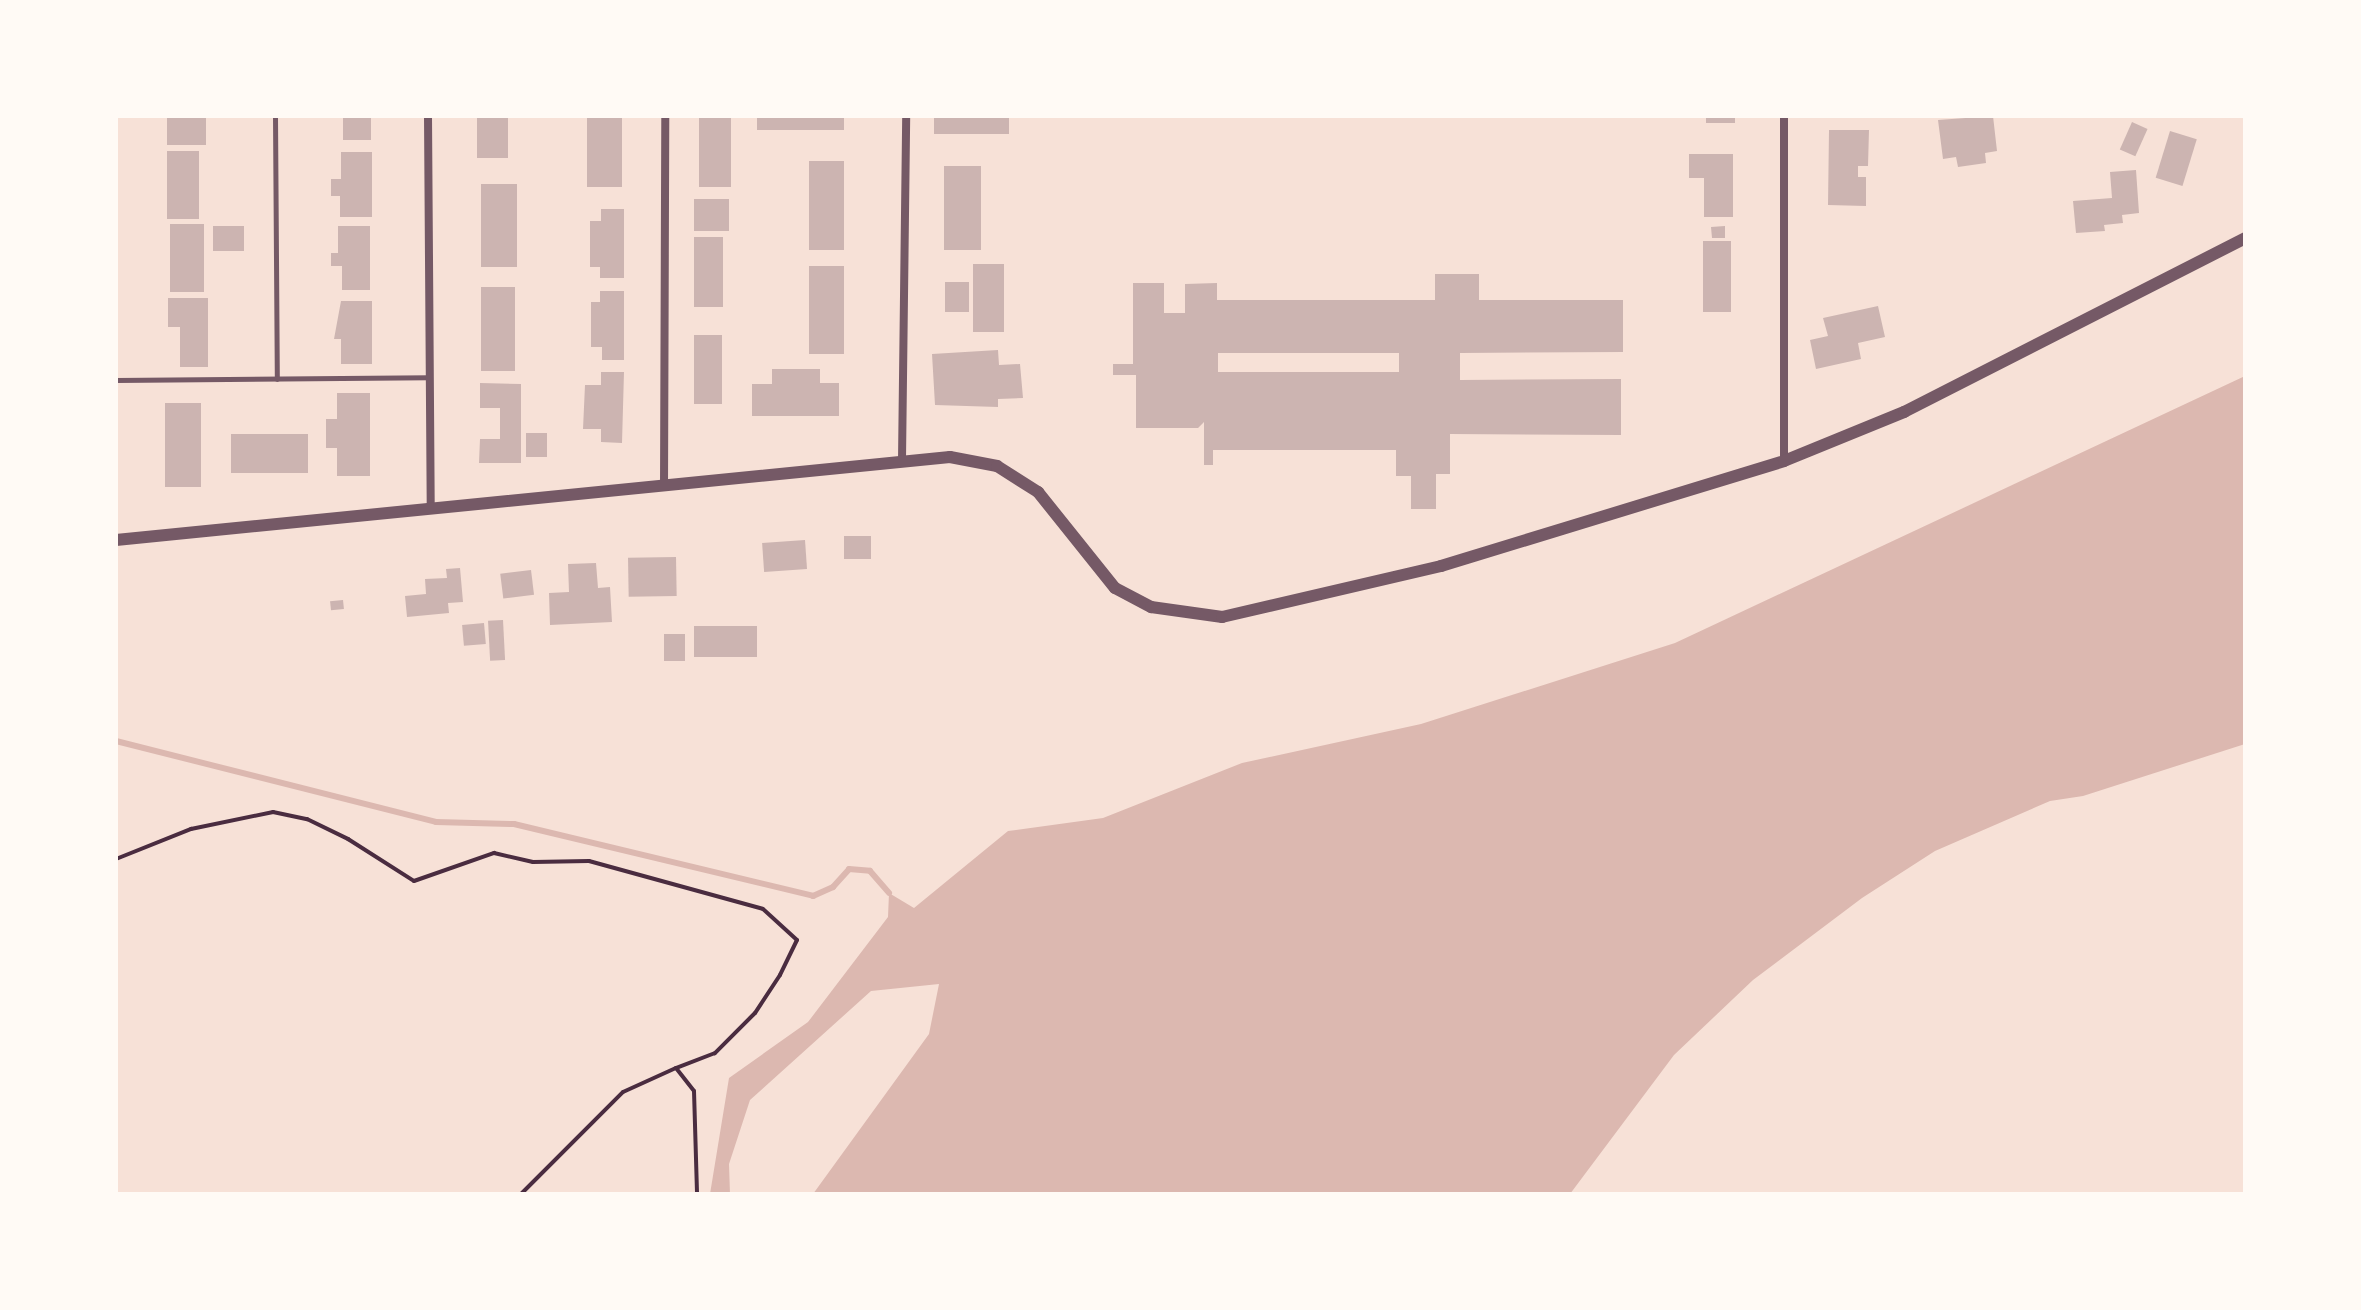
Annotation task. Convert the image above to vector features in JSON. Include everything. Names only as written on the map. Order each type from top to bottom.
[{"type":"street","points":[[428,116],[431,506]]},
{"type":"street","points":[[664,487],[665,116]]},
{"type":"street","points":[[902,460],[906,116]]},
{"type":"street","points":[[1784,116],[1784,461]]},
{"type":"street","points":[[116,540],[431,506],[664,487],[950,457],[997,466],[1038,492],[1115,588],[1151,607],[1222,617],[1441,566],[1784,461],[1904,412],[2245,238]]},
{"type":"lane","points":[[275,116],[277,379]]},
{"type":"lane","points":[[116,380],[429,377]]},
{"type":"path","points":[[116,859],[191,829],[273,812],[307,819],[348,839],[414,881],[494,853],[533,862],[589,861],[763,909],[797,940],[780,975],[755,1013],[715,1053],[623,1092],[521,1194]]},
{"type":"path","points":[[676,1068],[694,1091],[697,1194]]},
{"type":"shaded area","points":[[2245,376],[2245,744],[2083,796],[2050,801],[1935,851],[1862,898],[1753,980],[1674,1055],[1570,1194],[813,1194],[929,1034],[939,984],[871,991],[750,1100],[729,1164],[730,1194],[710,1194],[729,1078],[808,1022],[888,917],[889,893],[914,908],[1008,831],[1103,818],[1242,763],[1421,724],[1675,643]]},
{"type":"building","points":[[167,116],[206,116],[206,145],[167,145]]},
{"type":"building","points":[[343,116],[371,116],[371,140],[343,140]]},
{"type":"building","points":[[477,116],[508,116],[508,158],[477,158]]},
{"type":"building","points":[[587,116],[622,116],[622,187],[587,187]]},
{"type":"building","points":[[699,116],[731,116],[731,187],[699,187]]},
{"type":"building","points":[[757,116],[844,116],[844,130],[757,130]]},
{"type":"building","points":[[934,116],[1009,116],[1009,134],[934,134]]},
{"type":"building","points":[[1706,116],[1735,116],[1735,123],[1706,123]]},
{"type":"building","points":[[1993,116],[1997,151],[1985,153],[1986,163],[1958,167],[1956,157],[1943,159],[1938,120]]},
{"type":"building","points":[[2132,122],[2148,129],[2135,156],[2120,149]]},
{"type":"building","points":[[1829,130],[1869,130],[1868,166],[1858,166],[1858,177],[1866,177],[1866,206],[1828,205]]},
{"type":"building","points":[[2170,131],[2197,139],[2182,186],[2156,178]]},
{"type":"building","points":[[167,151],[199,151],[199,219],[167,219]]},
{"type":"building","points":[[341,152],[372,152],[372,217],[340,217],[340,196],[331,196],[331,179],[341,179]]},
{"type":"building","points":[[1689,154],[1733,154],[1733,217],[1704,217],[1704,178],[1689,178]]},
{"type":"building","points":[[809,161],[844,161],[844,250],[809,250]]},
{"type":"building","points":[[944,166],[981,166],[981,250],[944,250]]},
{"type":"building","points":[[2136,170],[2139,213],[2122,215],[2123,223],[2104,225],[2105,231],[2076,233],[2073,201],[2112,198],[2110,172]]},
{"type":"building","points":[[481,184],[517,184],[517,267],[481,267]]},
{"type":"building","points":[[694,199],[729,199],[729,231],[694,231]]},
{"type":"building","points":[[601,209],[624,209],[624,278],[600,278],[600,267],[590,267],[590,221],[601,221]]},
{"type":"building","points":[[170,224],[204,224],[204,292],[170,292]]},
{"type":"building","points":[[213,226],[244,226],[244,251],[213,251]]},
{"type":"building","points":[[338,226],[370,226],[370,290],[342,290],[342,266],[331,266],[331,253],[338,253]]},
{"type":"building","points":[[1725,226],[1725,238],[1712,238],[1711,227]]},
{"type":"building","points":[[694,237],[723,237],[723,307],[694,307]]},
{"type":"building","points":[[1703,241],[1731,241],[1731,312],[1703,312]]},
{"type":"building","points":[[973,264],[1004,264],[1004,332],[973,332]]},
{"type":"building","points":[[809,266],[844,266],[844,354],[809,354]]},
{"type":"building","points":[[1435,274],[1479,274],[1479,300],[1623,300],[1623,352],[1460,353],[1460,380],[1621,379],[1621,435],[1450,434],[1450,474],[1436,474],[1436,509],[1411,509],[1411,476],[1396,476],[1396,450],[1213,450],[1213,465],[1204,465],[1204,422],[1198,428],[1136,428],[1136,375],[1113,375],[1113,364],[1133,364],[1133,283],[1164,283],[1164,313],[1185,313],[1185,284],[1217,283],[1217,300],[1435,300]],"holes":[[[1218,353],[1399,353],[1399,372],[1218,372]]]},
{"type":"building","points":[[945,282],[969,282],[969,312],[945,312]]},
{"type":"building","points":[[481,287],[515,287],[515,371],[481,371]]},
{"type":"building","points":[[600,291],[624,291],[624,360],[602,360],[602,347],[591,347],[591,302],[600,302]]},
{"type":"building","points":[[168,298],[208,298],[208,367],[180,367],[180,327],[168,327]]},
{"type":"building","points":[[341,301],[372,301],[372,364],[341,364],[341,339],[334,339]]},
{"type":"building","points":[[1878,306],[1885,337],[1858,343],[1861,359],[1816,369],[1810,340],[1828,336],[1823,318]]},
{"type":"building","points":[[694,335],[722,335],[722,404],[694,404]]},
{"type":"building","points":[[998,350],[999,365],[1020,364],[1023,398],[998,399],[998,407],[935,405],[932,354]]},
{"type":"building","points":[[772,369],[820,369],[820,383],[839,383],[839,416],[752,416],[752,384],[772,384]]},
{"type":"building","points":[[601,372],[624,372],[622,443],[601,442],[601,429],[583,429],[585,385],[601,385]]},
{"type":"building","points":[[480,383],[521,384],[521,463],[479,463],[480,439],[500,439],[500,408],[480,408]]},
{"type":"building","points":[[337,393],[370,393],[370,476],[337,476],[337,448],[326,448],[326,419],[337,419]]},
{"type":"building","points":[[165,403],[201,403],[201,487],[165,487]]},
{"type":"building","points":[[526,433],[547,433],[547,457],[526,457]]},
{"type":"building","points":[[231,434],[308,434],[308,473],[231,473]]},
{"type":"building","points":[[844,536],[871,536],[871,559],[844,559]]},
{"type":"building","points":[[805,540],[807,569],[764,572],[762,543]]},
{"type":"building","points":[[676,557],[677,596],[629,597],[628,558]]},
{"type":"building","points":[[596,563],[598,588],[610,587],[612,622],[550,625],[549,593],[569,592],[568,564]]},
{"type":"building","points":[[460,568],[463,602],[448,603],[449,613],[407,617],[405,596],[426,594],[425,579],[447,578],[446,569]]},
{"type":"building","points":[[531,570],[534,595],[503,599],[500,574]]},
{"type":"building","points":[[343,600],[344,609],[331,610],[330,601]]},
{"type":"building","points":[[503,620],[505,660],[490,661],[488,621]]},
{"type":"building","points":[[484,623],[486,644],[464,646],[462,625]]},
{"type":"building","points":[[694,626],[757,626],[757,657],[694,657]]},
{"type":"building","points":[[664,634],[685,634],[685,661],[664,661]]},
{"type":"waterway","points":[[116,741],[436,822],[514,824],[813,896],[833,887],[849,869],[870,871],[889,893]]}]
